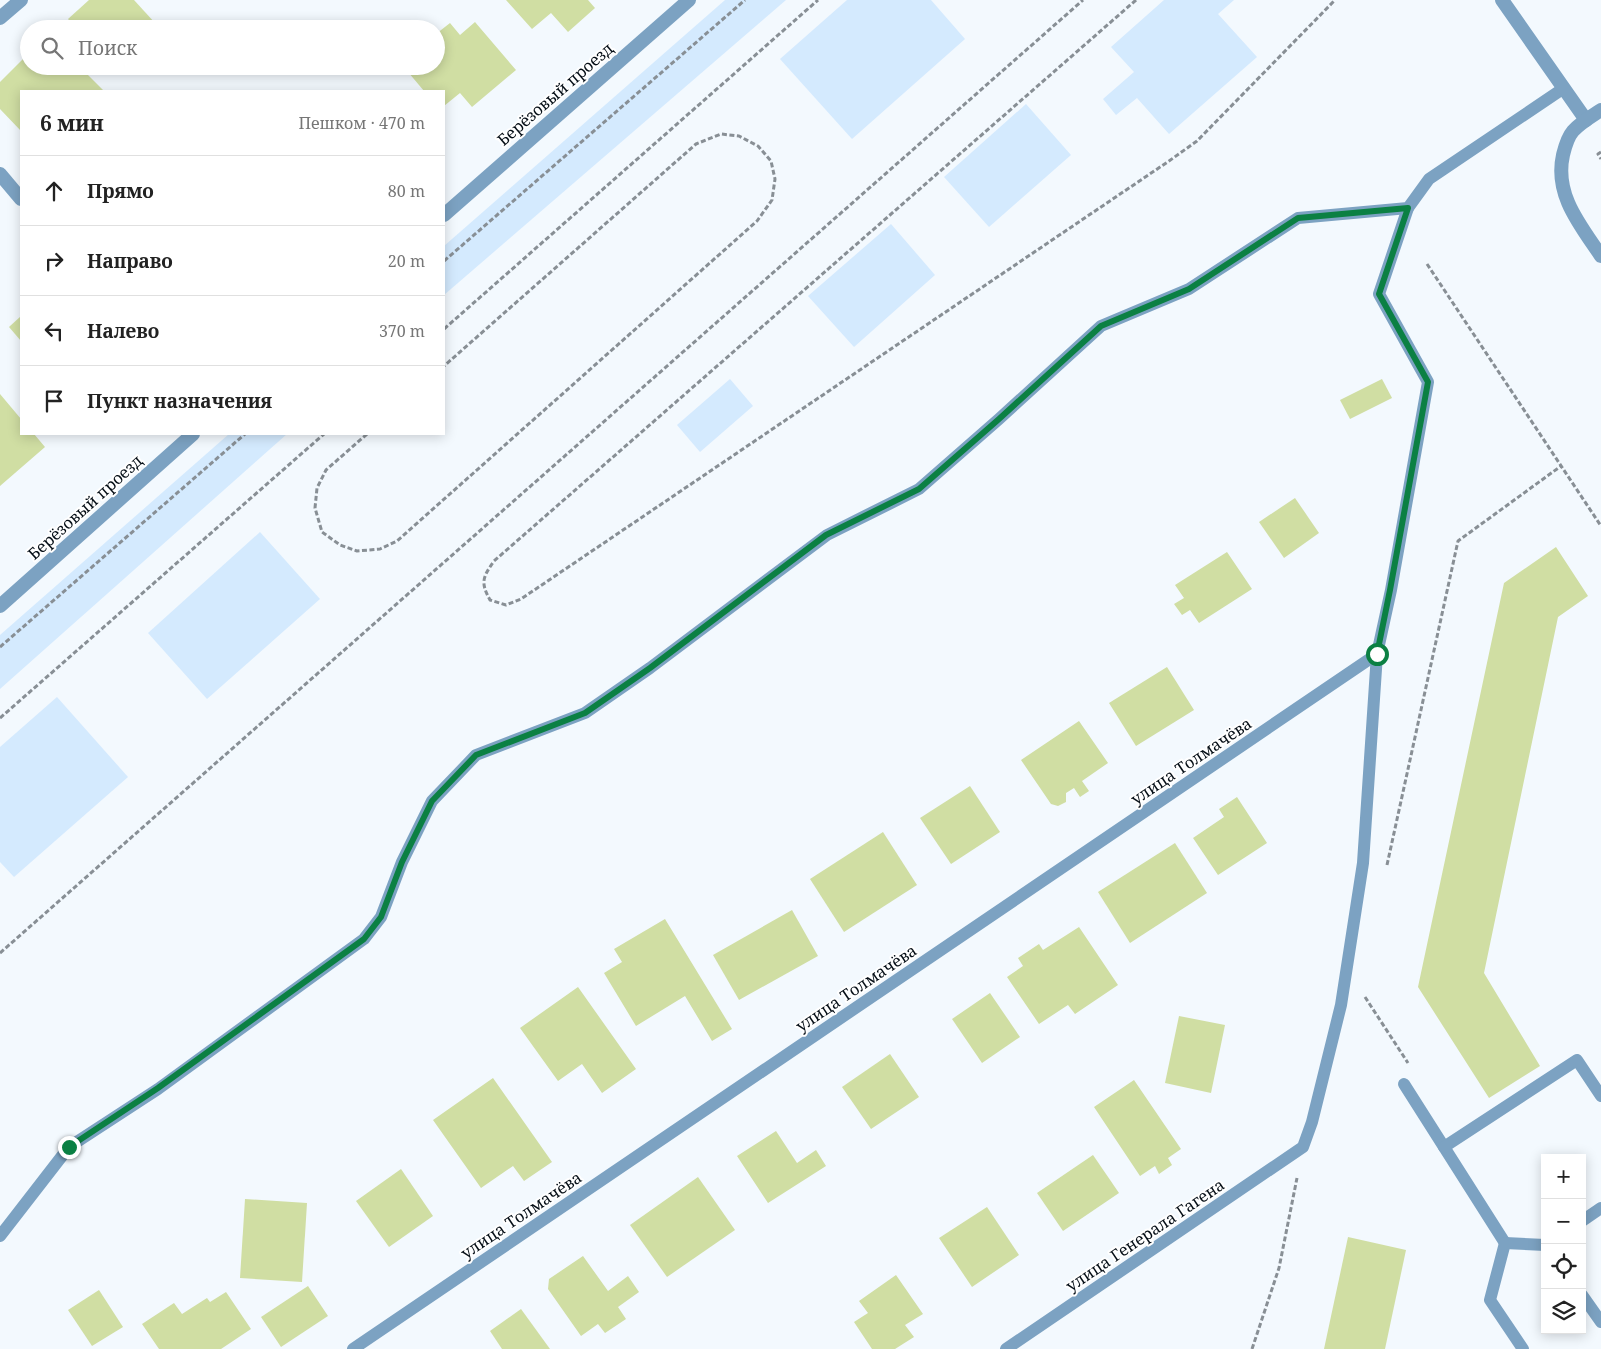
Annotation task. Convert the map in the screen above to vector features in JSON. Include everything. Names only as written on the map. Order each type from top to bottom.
[{"type":"street","points":[[0,18],[20,0]]},
{"type":"street","name":"Берёзовый проезд","points":[[445,214],[689,0]]},
{"type":"street","points":[[1502,0],[1586,120]]},
{"type":"street","points":[[1601,110],[1574,131],[1565,144],[1562,162],[1562,182],[1566,199],[1601,256]]},
{"type":"street","points":[[0,174],[20,198]]},
{"type":"street","name":"Берёзовый проезд","points":[[0,606],[192,435]]},
{"type":"lane","points":[[1303,1146],[1312,1122],[1341,1004],[1364,863],[1377,654],[1428,382],[1379,294],[1408,208],[1429,179],[1564,88]]},
{"type":"lane","points":[[0,1236],[69,1147],[158,1088],[364,939],[381,917],[402,862],[432,801],[476,755],[585,713],[650,668],[826,535],[919,489],[1101,326],[1189,289],[1298,218],[1408,208]]},
{"type":"lane","name":"улица Толмачёва","points":[[353,1349],[1377,654]]},
{"type":"lane","points":[[1444,1147],[1577,1060],[1601,1096]]},
{"type":"lane","points":[[1404,1084],[1505,1243],[1490,1300],[1523,1349]]},
{"type":"lane","name":"улица Генерала Гагена","points":[[1006,1349],[1303,1146]]},
{"type":"lane","points":[[1586,1218],[1601,1208]]},
{"type":"lane","points":[[1505,1243],[1541,1245]]},
{"type":"lane","points":[[1586,1301],[1601,1322]]},
{"type":"path","points":[[445,260],[745,0]]},
{"type":"path","points":[[445,327],[818,0]]},
{"type":"path","points":[[0,953],[1083,0]]},
{"type":"path","points":[[1136,0],[494,561],[485,574],[483,588],[490,600],[506,605],[521,599],[1169,161],[1197,141],[1335,0]]},
{"type":"path","points":[[365,435],[326,470],[317,488],[315,508],[322,532],[340,545],[357,551],[380,549],[397,541],[757,221],[772,200],[775,180],[771,161],[758,146],[739,136],[721,134],[696,144],[445,365]]},
{"type":"path","points":[[1601,152],[1598,154],[1601,159]]},
{"type":"path","points":[[1428,264],[1601,526]]},
{"type":"path","points":[[0,647],[244,435]]},
{"type":"path","points":[[0,718],[323,435]]},
{"type":"path","points":[[1386,872],[1458,541],[1561,466]]},
{"type":"path","points":[[1360,989],[1408,1064]]},
{"type":"path","points":[[1252,1349],[1279,1268],[1303,1146]]},
{"type":"shaded area","points":[[725,0],[786,0],[445,294],[445,245]]},
{"type":"shaded area","points":[[847,0],[931,0],[965,39],[852,139],[780,59]]},
{"type":"shaded area","points":[[1164,0],[1234,0],[1218,14],[1257,57],[1169,134],[1137,98],[1116,115],[1103,99],[1134,72],[1111,47]]},
{"type":"shaded area","points":[[1026,104],[1071,155],[989,227],[944,177]]},
{"type":"shaded area","points":[[891,224],[935,275],[854,347],[808,296]]},
{"type":"shaded area","points":[[730,379],[753,406],[700,452],[677,425]]},
{"type":"shaded area","points":[[228,435],[286,435],[0,689],[0,635]]},
{"type":"shaded area","points":[[260,532],[320,599],[207,699],[148,633]]},
{"type":"shaded area","points":[[57,697],[128,777],[14,877],[0,862],[0,747]]},
{"type":"building","points":[[89,0],[134,0],[152,20],[69,20]]},
{"type":"building","points":[[506,0],[588,0],[595,8],[568,32],[551,13],[532,29]]},
{"type":"building","points":[[475,22],[516,70],[472,107],[460,93],[445,105],[445,90],[423,90],[411,75],[445,75],[445,27],[450,23],[460,35]]},
{"type":"building","points":[[20,62],[20,75],[88,75],[103,90],[20,90],[20,130],[0,109],[0,82]]},
{"type":"building","points":[[20,317],[20,340],[9,327]]},
{"type":"building","points":[[1382,379],[1392,398],[1350,419],[1340,400]]},
{"type":"building","points":[[0,394],[20,418],[20,435],[35,435],[45,447],[0,486]]},
{"type":"building","points":[[1295,498],[1319,533],[1284,558],[1259,522]]},
{"type":"building","points":[[1556,547],[1588,596],[1558,617],[1484,973],[1540,1066],[1489,1098],[1418,987],[1504,583]]},
{"type":"building","points":[[1227,552],[1252,589],[1199,623],[1190,610],[1182,615],[1174,604],[1184,598],[1175,585]]},
{"type":"building","points":[[1167,667],[1194,710],[1136,746],[1109,703]]},
{"type":"building","points":[[1079,721],[1108,763],[1082,781],[1089,791],[1080,797],[1074,788],[1066,793],[1066,802],[1058,806],[1051,804],[1021,760]]},
{"type":"building","points":[[970,786],[1000,832],[951,864],[920,818]]},
{"type":"building","points":[[1237,797],[1267,843],[1218,875],[1193,838],[1224,817],[1219,809]]},
{"type":"building","points":[[883,832],[917,885],[844,932],[810,879]]},
{"type":"building","points":[[1175,843],[1207,893],[1130,943],[1098,892]]},
{"type":"building","points":[[792,910],[818,956],[739,1000],[713,955]]},
{"type":"building","points":[[665,919],[732,1029],[712,1041],[685,996],[636,1026],[604,973],[622,962],[614,949]]},
{"type":"building","points":[[1079,927],[1118,985],[1075,1014],[1068,1005],[1039,1024],[1007,977],[1023,966],[1018,958],[1039,944],[1043,950]]},
{"type":"building","points":[[578,987],[636,1069],[602,1093],[582,1064],[558,1081],[520,1028]]},
{"type":"building","points":[[990,993],[1020,1037],[982,1063],[952,1019]]},
{"type":"building","points":[[1179,1016],[1225,1025],[1211,1093],[1165,1083]]},
{"type":"building","points":[[890,1054],[919,1097],[871,1129],[842,1087]]},
{"type":"building","points":[[493,1078],[552,1162],[524,1181],[513,1166],[481,1188],[433,1120]]},
{"type":"building","points":[[1134,1080],[1181,1149],[1168,1158],[1172,1165],[1159,1174],[1155,1166],[1140,1176],[1094,1107]]},
{"type":"building","points":[[776,1131],[797,1163],[816,1150],[826,1166],[768,1203],[737,1156]]},
{"type":"building","points":[[1093,1155],[1119,1193],[1063,1231],[1037,1193]]},
{"type":"building","points":[[401,1169],[433,1216],[389,1247],[356,1201]]},
{"type":"building","points":[[698,1177],[735,1230],[667,1277],[630,1225]]},
{"type":"building","points":[[245,1199],[307,1203],[302,1282],[240,1278]]},
{"type":"building","points":[[987,1207],[1019,1255],[972,1287],[939,1238]]},
{"type":"building","points":[[1348,1237],[1406,1250],[1385,1349],[1324,1349]]},
{"type":"building","points":[[583,1256],[608,1291],[628,1276],[639,1292],[618,1307],[626,1319],[605,1333],[598,1324],[581,1336],[548,1289],[549,1279]]},
{"type":"building","points":[[896,1275],[923,1314],[905,1325],[914,1337],[895,1349],[872,1349],[854,1322],[868,1313],[859,1301]]},
{"type":"building","points":[[308,1286],[328,1316],[281,1347],[261,1317]]},
{"type":"building","points":[[99,1290],[123,1327],[92,1346],[68,1310]]},
{"type":"building","points":[[226,1292],[251,1329],[221,1349],[159,1349],[142,1324],[174,1303],[182,1314],[207,1298],[210,1302]]},
{"type":"building","points":[[521,1309],[550,1349],[502,1349],[490,1331]]},
{"type":"route","points":[[69,1147],[158,1088],[364,939],[381,917],[402,862],[432,801],[476,755],[585,713],[650,668],[826,535],[919,489],[1101,326],[1189,289],[1298,218],[1408,208],[1379,294],[1428,382],[1377,654]]}]
